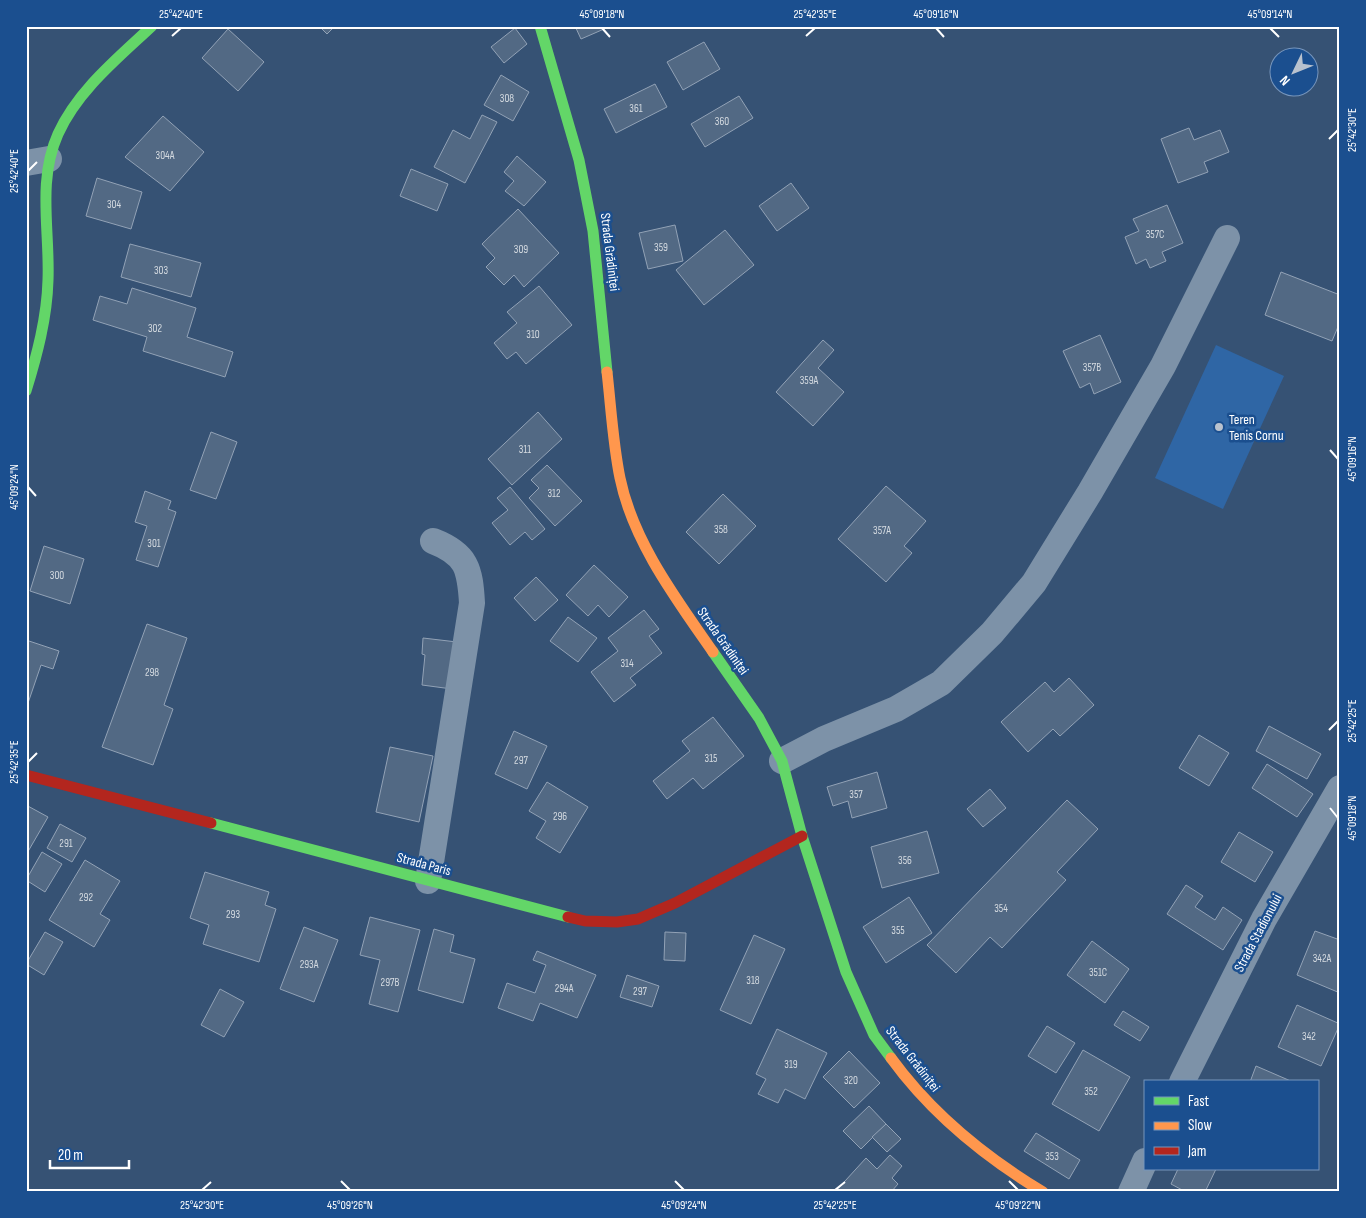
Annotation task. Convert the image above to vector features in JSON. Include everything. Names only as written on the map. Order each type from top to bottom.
[{"type":"street","points":[[26,391],[44,322],[48,279],[44,207],[38,161],[76,103],[109,66],[152,26]]},
{"type":"street","name":"Strada Grădiniței","points":[[540,26],[579,160],[593,231],[620,479],[641,536],[664,581],[759,718],[782,761],[802,836],[846,972],[874,1035],[905,1077],[938,1112],[999,1163],[1043,1192]]},
{"type":"street","points":[[782,761],[824,739],[896,709],[941,683],[992,633],[1034,583],[1090,492],[1163,366],[1227,238]]},
{"type":"street","points":[[428,881],[472,603],[471,577],[463,561],[450,547],[433,541]]},
{"type":"street","name":"Strada Paris","points":[[26,775],[585,921],[617,922],[638,920],[675,903],[802,836]]},
{"type":"street","name":"Strada Stadionului","points":[[1183,1080],[1264,919],[1340,788]]},
{"type":"street","points":[[1131,1192],[1144,1163]]},
{"type":"shaded area","name":"Teren Tenis Cornu","points":[[1216,345],[1284,376],[1223,509],[1155,478]]},
{"type":"building","points":[[319,26],[335,26],[327,34]]},
{"type":"building","points":[[575,26],[611,26],[581,39]]},
{"type":"building","points":[[515,28],[527,44],[504,63],[491,47]]},
{"type":"building","points":[[228,29],[264,62],[238,91],[202,58]]},
{"type":"building","points":[[704,42],[720,69],[683,90],[667,62]]},
{"type":"building","points":[[501,75],[529,92],[513,121],[484,105]]},
{"type":"building","points":[[655,84],[667,107],[616,133],[604,109]]},
{"type":"building","points":[[739,96],[753,118],[705,147],[691,124]]},
{"type":"building","points":[[482,115],[497,122],[465,183],[434,167],[453,130],[470,139]]},
{"type":"building","points":[[163,116],[204,152],[170,191],[125,157]]},
{"type":"building","points":[[1189,128],[1194,140],[1220,130],[1229,152],[1204,162],[1208,172],[1178,183],[1161,139]]},
{"type":"building","points":[[517,156],[546,182],[524,206],[505,191],[514,181],[504,172]]},
{"type":"building","points":[[411,169],[448,184],[437,211],[400,196]]},
{"type":"building","points":[[97,178],[142,192],[131,229],[86,216]]},
{"type":"building","points":[[791,183],[809,208],[777,231],[759,206]]},
{"type":"building","points":[[1167,205],[1183,243],[1162,252],[1166,261],[1150,268],[1146,259],[1136,264],[1125,237],[1139,231],[1133,219]]},
{"type":"building","points":[[518,209],[559,253],[524,287],[514,275],[504,285],[486,267],[495,258],[482,244]]},
{"type":"building","points":[[675,225],[683,261],[648,269],[639,233]]},
{"type":"building","points":[[725,230],[754,265],[704,305],[676,270]]},
{"type":"building","points":[[130,244],[201,263],[191,297],[121,277]]},
{"type":"building","points":[[1281,272],[1340,295],[1340,322],[1332,341],[1265,315]]},
{"type":"building","points":[[539,286],[572,325],[526,364],[516,352],[507,359],[494,343],[517,323],[507,312]]},
{"type":"building","points":[[132,288],[196,308],[187,337],[233,352],[225,377],[143,351],[147,337],[93,320],[100,296],[127,304]]},
{"type":"building","points":[[1100,335],[1121,382],[1094,394],[1090,383],[1080,388],[1063,351]]},
{"type":"building","points":[[823,340],[834,350],[818,368],[844,392],[813,426],[776,392]]},
{"type":"building","points":[[538,412],[562,439],[512,485],[488,459]]},
{"type":"building","points":[[211,432],[237,442],[216,499],[190,490]]},
{"type":"building","points":[[547,465],[582,501],[555,526],[529,498],[539,488],[531,480]]},
{"type":"building","points":[[886,486],[926,521],[904,546],[912,553],[886,582],[838,539]]},
{"type":"building","points":[[510,487],[545,529],[532,540],[525,532],[510,545],[492,523],[508,510],[497,498]]},
{"type":"building","points":[[145,491],[171,501],[168,509],[176,512],[158,567],[136,560],[147,526],[135,522]]},
{"type":"building","points":[[723,494],[756,526],[719,564],[686,532]]},
{"type":"building","points":[[44,546],[84,559],[70,604],[30,591]]},
{"type":"building","points":[[594,565],[628,597],[609,617],[598,605],[588,616],[566,595]]},
{"type":"building","points":[[536,577],[558,600],[535,621],[514,598]]},
{"type":"building","points":[[644,610],[659,629],[649,636],[662,653],[630,678],[636,685],[614,702],[591,672],[618,651],[608,638]]},
{"type":"building","points":[[568,617],[597,638],[578,662],[550,641]]},
{"type":"building","points":[[147,624],[187,638],[164,705],[173,709],[153,765],[102,747]]},
{"type":"building","points":[[423,638],[457,642],[452,689],[422,685],[425,655],[422,654]]},
{"type":"building","points":[[26,640],[59,651],[53,669],[41,665],[26,709]]},
{"type":"building","points":[[1069,678],[1094,705],[1060,736],[1053,729],[1028,752],[1001,722],[1045,682],[1054,692]]},
{"type":"building","points":[[713,717],[744,756],[703,789],[693,778],[667,799],[653,781],[690,751],[682,741]]},
{"type":"building","points":[[1269,726],[1321,754],[1307,779],[1256,751]]},
{"type":"building","points":[[514,731],[547,746],[527,789],[495,774]]},
{"type":"building","points":[[1199,735],[1229,753],[1209,786],[1179,768]]},
{"type":"building","points":[[390,747],[433,756],[419,822],[376,812]]},
{"type":"building","points":[[1267,764],[1313,794],[1297,817],[1252,788]]},
{"type":"building","points":[[877,772],[887,808],[852,818],[848,801],[833,806],[827,787]]},
{"type":"building","points":[[547,782],[588,807],[560,853],[536,838],[546,821],[529,811]]},
{"type":"building","points":[[990,789],[1006,808],[983,827],[967,809]]},
{"type":"building","points":[[1067,800],[1098,829],[1057,872],[1066,880],[1002,948],[990,937],[956,973],[927,945]]},
{"type":"building","points":[[26,805],[48,817],[26,855]]},
{"type":"building","points":[[60,824],[86,838],[72,862],[47,848]]},
{"type":"building","points":[[927,831],[939,873],[882,888],[871,847]]},
{"type":"building","points":[[1239,832],[1273,852],[1255,882],[1221,862]]},
{"type":"building","points":[[42,852],[62,864],[45,892],[26,880]]},
{"type":"building","points":[[85,860],[120,881],[100,914],[110,920],[94,947],[49,920]]},
{"type":"building","points":[[205,872],[269,892],[265,905],[276,909],[259,962],[203,944],[209,925],[190,918]]},
{"type":"building","points":[[1186,885],[1203,896],[1195,907],[1215,920],[1223,907],[1242,920],[1223,950],[1167,914]]},
{"type":"building","points":[[909,897],[932,933],[886,963],[863,927]]},
{"type":"building","points":[[370,917],[420,930],[398,1012],[369,1004],[380,960],[360,955]]},
{"type":"building","points":[[304,927],[338,940],[314,1002],[280,989]]},
{"type":"building","points":[[434,929],[454,935],[450,952],[475,959],[463,1003],[418,990]]},
{"type":"building","points":[[1315,931],[1340,940],[1340,993],[1297,975]]},
{"type":"building","points":[[45,932],[63,942],[44,975],[26,964]]},
{"type":"building","points":[[665,932],[686,933],[685,961],[664,960]]},
{"type":"building","points":[[754,935],[785,949],[751,1024],[720,1010]]},
{"type":"building","points":[[1092,941],[1129,969],[1105,1003],[1067,975]]},
{"type":"building","points":[[537,951],[596,975],[577,1018],[540,1003],[533,1021],[498,1008],[507,983],[535,993],[546,965],[533,960]]},
{"type":"building","points":[[627,975],[659,986],[652,1007],[620,997]]},
{"type":"building","points":[[220,989],[244,1002],[224,1037],[201,1025]]},
{"type":"building","points":[[1297,1005],[1340,1024],[1321,1066],[1278,1047]]},
{"type":"building","points":[[1123,1011],[1149,1027],[1140,1041],[1114,1025]]},
{"type":"building","points":[[1047,1026],[1075,1043],[1056,1073],[1028,1056]]},
{"type":"building","points":[[777,1029],[827,1053],[805,1099],[785,1089],[778,1103],[758,1094],[766,1079],[756,1074]]},
{"type":"building","points":[[1083,1050],[1130,1077],[1099,1131],[1052,1104]]},
{"type":"building","points":[[849,1051],[880,1083],[854,1108],[823,1077]]},
{"type":"building","points":[[1256,1066],[1288,1080],[1251,1080]]},
{"type":"building","points":[[869,1106],[886,1124],[861,1149],[843,1131]]},
{"type":"building","points":[[886,1124],[901,1139],[887,1152],[872,1137]]},
{"type":"building","points":[[1036,1133],[1080,1160],[1069,1179],[1024,1151]]},
{"type":"building","points":[[890,1155],[902,1166],[892,1178],[898,1184],[891,1192],[835,1192],[866,1158],[877,1169]]},
{"type":"building","points":[[1178,1170],[1216,1170],[1205,1192],[1186,1192],[1171,1184]]},
{"type":"traffic: fast","points":[[26,391],[41,336],[46,308],[48,280],[46,188],[48,170],[58,134],[66,118],[88,89],[152,26]]},
{"type":"traffic: fast","points":[[540,26],[579,160],[593,231],[607,372]]},
{"type":"traffic: fast","points":[[713,652],[759,718],[782,761],[802,836],[846,972],[874,1035],[891,1058]]},
{"type":"traffic: fast","points":[[211,823],[568,917]]},
{"type":"traffic: slow","points":[[607,372],[614,439],[626,502],[635,525],[658,570],[713,652]]},
{"type":"traffic: slow","points":[[891,1058],[923,1097],[960,1132],[1000,1164],[1043,1192]]},
{"type":"traffic: jam","points":[[26,775],[211,823]]},
{"type":"traffic: jam","points":[[568,917],[585,921],[617,922],[638,919],[675,903],[802,836]]},
{"type":"place","name":"Teren Tenis Cornu","points":[[1219,427]]}]
